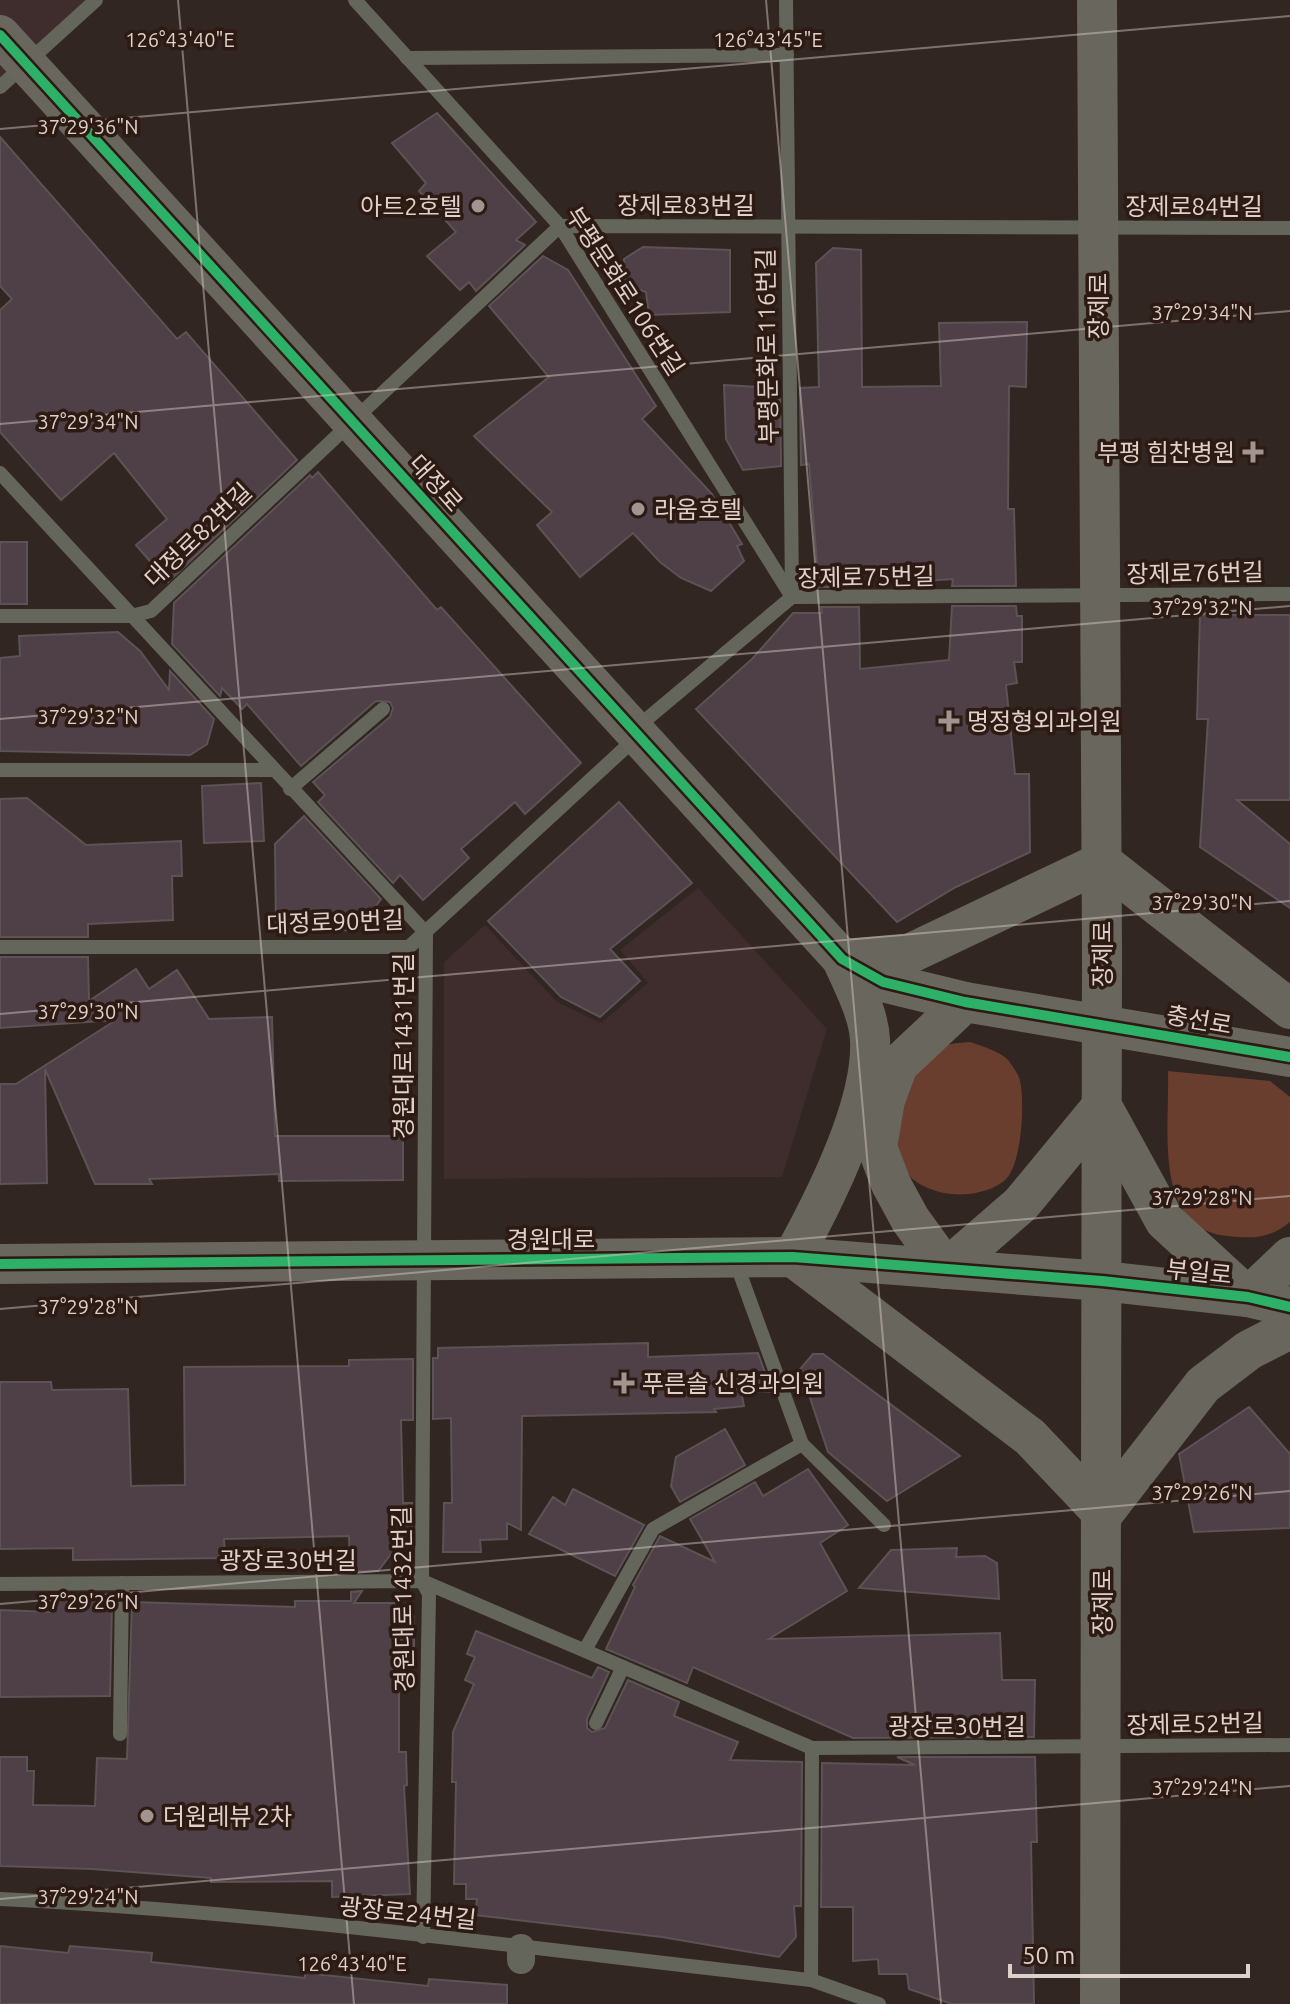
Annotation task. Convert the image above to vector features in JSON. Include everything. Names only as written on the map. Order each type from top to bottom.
[{"type":"street","name":"장제로","points":[[1097,0],[1103,1514],[1100,2004]]},
{"type":"street","name":"대정로","points":[[9,61],[351,420],[842,959]]},
{"type":"street","points":[[1290,1009],[1102,862],[909,954],[842,959],[870,1037],[868,1081],[824,1200],[793,1257],[1030,1437],[1103,1514],[1203,1385],[1249,1350],[1290,1329]]},
{"type":"street","name":"충선로","points":[[842,959],[883,982],[965,1002],[1290,1057]]},
{"type":"street","points":[[965,1002],[898,1065],[885,1100],[877,1147],[891,1184],[910,1219],[946,1269],[1021,1204],[1102,1106],[1165,1221],[1248,1297],[1290,1257]]},
{"type":"street","points":[[1237,1046],[1290,1081]]},
{"type":"street","name":"경원대로","points":[[0,1264],[793,1257],[1102,1281]]},
{"type":"street","name":"부일로","points":[[1102,1281],[1248,1297],[1290,1307]]},
{"type":"lane","points":[[9,61],[96,0]]},
{"type":"lane","name":"부평문화로106번길","points":[[355,0],[560,226],[792,597]]},
{"type":"lane","name":"부평문화로116번길","points":[[786,0],[792,597]]},
{"type":"lane","points":[[407,58],[787,55]]},
{"type":"lane","points":[[351,420],[560,226]]},
{"type":"lane","name":"장제로83번길","points":[[560,226],[1097,229]]},
{"type":"lane","name":"장제로84번길","points":[[1097,229],[1290,228]]},
{"type":"lane","name":"대정로82번길","points":[[0,616],[131,616],[151,611],[351,420]]},
{"type":"lane","name":"경원대로1431번길","points":[[0,473],[426,933],[425,1260]]},
{"type":"lane","name":"장제로76번길","points":[[1100,597],[1290,594]]},
{"type":"lane","name":"장제로75번길","points":[[636,733],[792,597],[1100,597]]},
{"type":"lane","points":[[290,789],[383,709]]},
{"type":"lane","name":"대정로90번길","points":[[0,947],[409,947],[636,733]]},
{"type":"lane","points":[[0,770],[272,770]]},
{"type":"lane","points":[[734,1258],[802,1444],[884,1525]]},
{"type":"lane","name":"경원대로1432번길","points":[[423,1937],[429,1594],[422,1581],[425,1260]]},
{"type":"lane","points":[[585,1650],[653,1529],[802,1444]]},
{"type":"lane","name":"광장로30번길","points":[[0,1584],[422,1581],[812,1748],[1102,1748]]},
{"type":"lane","points":[[120,1734],[122,1583]]},
{"type":"lane","points":[[596,1723],[623,1667]]},
{"type":"lane","name":"장제로52번길","points":[[1102,1748],[1290,1745]]},
{"type":"lane","points":[[811,1980],[812,1748]]},
{"type":"lane","name":"광장로24번길","points":[[0,1899],[131,1905],[423,1937],[521,1954],[811,1980],[879,2004]]},
{"type":"shaded area","points":[[0,0],[96,0],[0,87]]},
{"type":"shaded area","points":[[698,888],[827,1029],[782,1177],[444,1179],[444,962],[485,925],[557,1002],[601,1023],[648,983],[620,950]]},
{"type":"shaded area","points":[[970,1042],[1005,1057],[1018,1076],[1022,1104],[1018,1149],[1010,1174],[990,1189],[956,1194],[939,1192],[910,1177],[900,1164],[895,1148],[895,1119],[903,1092],[919,1068],[943,1046]]},
{"type":"shaded area","points":[[1168,1071],[1270,1081],[1290,1097],[1290,1222],[1268,1234],[1236,1237],[1203,1229],[1186,1215],[1170,1172]]},
{"type":"building","name":"아트2호텔","points":[[437,113],[536,222],[516,240],[525,245],[476,291],[469,282],[460,290],[427,256],[456,232],[419,191],[426,183],[392,143]]},
{"type":"building","points":[[0,137],[177,339],[186,332],[297,460],[168,582],[136,545],[167,519],[114,453],[61,500],[0,432],[0,310],[12,299],[0,286]]},
{"type":"building","points":[[643,247],[730,250],[730,312],[649,315],[646,292],[624,284],[624,259]]},
{"type":"building","points":[[833,248],[861,250],[862,387],[941,386],[939,323],[1027,322],[1026,387],[1009,386],[1008,509],[1014,509],[1016,586],[952,586],[953,579],[926,581],[926,568],[858,569],[858,587],[819,587],[809,464],[801,465],[800,388],[819,387],[816,263]]},
{"type":"building","points":[[543,256],[568,270],[656,406],[642,419],[712,494],[742,544],[737,546],[744,561],[711,591],[681,578],[660,562],[633,533],[580,577],[537,525],[552,512],[474,436],[549,377],[489,306]]},
{"type":"building","points":[[724,385],[780,388],[781,466],[743,470],[726,439]]},
{"type":"building","points":[[318,472],[437,610],[441,607],[581,763],[525,814],[515,802],[461,849],[469,858],[423,900],[400,875],[393,883],[318,802],[325,795],[313,782],[390,717],[393,708],[390,702],[376,701],[301,766],[247,704],[242,709],[222,688],[220,696],[172,644],[174,603],[310,475],[312,478]]},
{"type":"building","points":[[0,542],[27,542],[27,604],[0,604]]},
{"type":"building","points":[[952,606],[1016,606],[1017,616],[1022,616],[1022,662],[1014,662],[1017,683],[1006,685],[1015,774],[1029,774],[1030,852],[956,887],[897,922],[696,709],[752,659],[793,613],[822,613],[821,607],[859,607],[860,669],[949,660]]},
{"type":"building","points":[[1200,615],[1290,615],[1290,800],[1237,800],[1290,844],[1290,908],[1200,847],[1208,719],[1197,719]]},
{"type":"building","points":[[118,632],[140,651],[169,690],[170,671],[214,719],[207,744],[190,755],[0,751],[0,658],[20,656],[19,636]]},
{"type":"building","points":[[261,783],[264,841],[204,843],[202,786]]},
{"type":"building","points":[[27,798],[86,845],[181,841],[182,876],[172,876],[173,920],[88,924],[88,937],[0,937],[0,799]]},
{"type":"building","points":[[619,802],[692,883],[610,949],[640,981],[600,1017],[561,997],[488,921]]},
{"type":"building","points":[[304,816],[381,899],[358,930],[276,932],[275,844]]},
{"type":"building","points":[[0,957],[88,957],[89,1001],[136,969],[149,989],[177,970],[209,1019],[272,1017],[275,1136],[403,1136],[403,1180],[279,1181],[279,1174],[149,1179],[152,1184],[95,1184],[45,1069],[47,1183],[0,1184],[0,1084],[16,1084],[116,1020],[0,1028]]},
{"type":"building","points":[[648,1343],[648,1357],[758,1353],[772,1392],[741,1391],[744,1406],[714,1409],[716,1412],[522,1416],[521,1530],[507,1523],[507,1539],[480,1540],[481,1552],[443,1552],[444,1503],[452,1503],[451,1418],[433,1419],[433,1358],[438,1358],[438,1348]]},
{"type":"building","points":[[813,1354],[823,1354],[960,1456],[887,1501],[828,1452],[808,1392],[794,1392],[790,1381]]},
{"type":"building","points":[[413,1359],[413,1420],[401,1420],[403,1503],[412,1503],[412,1527],[378,1571],[350,1572],[349,1536],[224,1539],[225,1558],[73,1560],[73,1548],[0,1549],[0,1382],[51,1382],[52,1390],[128,1389],[131,1486],[185,1485],[184,1367],[349,1366],[349,1360]]},
{"type":"building","points":[[1249,1407],[1290,1454],[1290,1528],[1194,1532],[1179,1454]]},
{"type":"building","points":[[725,1429],[745,1465],[680,1502],[671,1486],[676,1457]]},
{"type":"building","points":[[808,1469],[848,1525],[820,1543],[847,1591],[769,1639],[1000,1633],[1002,1680],[1035,1680],[1034,1737],[853,1738],[693,1667],[687,1683],[606,1649],[635,1587],[633,1585],[660,1536],[715,1562],[690,1519],[755,1482],[763,1496]]},
{"type":"building","points":[[573,1489],[644,1525],[615,1576],[529,1534],[553,1497],[565,1505]]},
{"type":"building","points":[[957,1548],[956,1557],[985,1556],[997,1563],[999,1599],[859,1588],[891,1550]]},
{"type":"building","points":[[362,1591],[354,1603],[395,1603],[414,1616],[414,1655],[399,1655],[399,1752],[406,1752],[407,1785],[404,1786],[410,1894],[332,1897],[332,1881],[211,1882],[211,1878],[0,1866],[0,1757],[27,1757],[27,1771],[34,1771],[33,1805],[95,1806],[97,1758],[127,1759],[132,1602],[295,1607],[295,1601],[351,1601],[351,1592]]},
{"type":"building","points":[[50,1601],[112,1601],[110,1696],[0,1697],[0,1610],[50,1612]]},
{"type":"building","points":[[476,1631],[592,1678],[598,1667],[609,1672],[587,1719],[587,1728],[592,1732],[605,1728],[628,1680],[679,1702],[674,1716],[738,1742],[730,1760],[802,1762],[801,1906],[794,1906],[796,1937],[779,1957],[662,1937],[475,1915],[477,1899],[466,1899],[466,1884],[454,1884],[456,1782],[452,1782],[453,1732],[474,1684],[465,1680],[475,1657],[467,1654]]},
{"type":"building","points":[[897,1757],[1035,1757],[1037,1842],[1031,1842],[1034,2004],[952,2004],[909,1989],[907,1974],[879,1974],[878,1959],[853,1961],[853,1907],[821,1907],[822,1763],[915,1765]]},
{"type":"building","points":[[0,1946],[68,1953],[70,1946],[152,1953],[151,1962],[305,1978],[305,1973],[428,1986],[429,1979],[507,1985],[507,2004],[0,2004]]},
{"type":"cycle path","points":[[0,35],[842,959],[883,982],[965,1002],[1290,1057]]},
{"type":"cycle path","points":[[0,1264],[793,1257],[1102,1281],[1248,1297],[1290,1307]]},
{"type":"place","name":"아트2호텔","points":[[478,206]]},
{"type":"place","name":"부평 힘찬병원","points":[[1253,452]]},
{"type":"place","name":"라움호텔","points":[[638,509]]},
{"type":"place","name":"명정형외과의원","points":[[949,721]]},
{"type":"place","name":"푸른솔 신경과의원","points":[[624,1383]]},
{"type":"place","name":"더원레뷰 2차","points":[[147,1816]]}]
